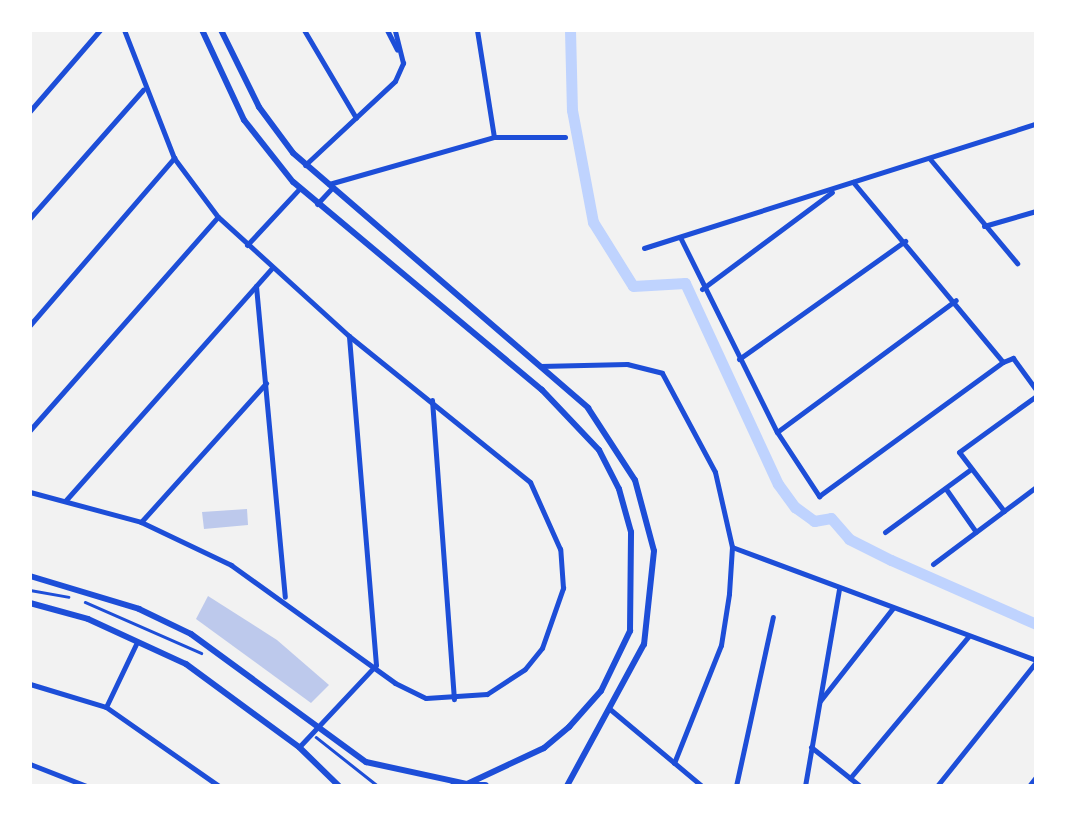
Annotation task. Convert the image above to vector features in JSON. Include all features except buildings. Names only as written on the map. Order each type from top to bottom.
[{"type":"main road","points":[[454,786],[485,786]]},
{"type":"street","points":[[30,111],[100,30]]},
{"type":"street","points":[[30,492],[141,522],[285,598],[409,692],[454,700],[506,684],[542,648],[563,588],[560,549],[530,482],[349,336],[271,269],[218,216],[174,158],[143,90],[124,30]]},
{"type":"street","points":[[30,576],[139,609],[191,634],[312,730],[366,762],[467,784],[544,748],[588,707],[630,632],[635,584],[627,513],[598,450],[571,416],[300,188],[244,120],[202,30]]},
{"type":"street","points":[[220,30],[258,107],[305,165],[588,408],[622,452],[650,526],[654,583],[644,644],[567,786]]},
{"type":"street","points":[[304,30],[356,118]]},
{"type":"street","points":[[387,30],[400,56]]},
{"type":"street","points":[[305,165],[395,81],[400,56],[395,30]]},
{"type":"street","points":[[476,30],[494,137]]},
{"type":"street","points":[[30,218],[143,90]]},
{"type":"street","points":[[644,248],[1036,124]]},
{"type":"street","points":[[317,204],[329,187],[494,137],[565,137]]},
{"type":"street","points":[[30,325],[174,158]]},
{"type":"street","points":[[930,159],[1018,263]]},
{"type":"street","points":[[853,182],[957,299],[1003,362]]},
{"type":"street","points":[[702,289],[838,187]]},
{"type":"street","points":[[246,245],[300,188]]},
{"type":"street","points":[[984,226],[1036,211]]},
{"type":"street","points":[[30,430],[218,216]]},
{"type":"street","points":[[681,239],[702,289],[777,432],[819,496],[1013,358],[1036,393],[959,452],[1004,511]]},
{"type":"street","points":[[739,359],[905,241]]},
{"type":"street","points":[[66,500],[271,269]]},
{"type":"street","points":[[256,286],[285,598]]},
{"type":"street","points":[[777,432],[957,299]]},
{"type":"street","points":[[472,334],[484,318]]},
{"type":"street","points":[[299,747],[376,664],[349,336]]},
{"type":"street","points":[[540,366],[627,364],[662,373],[715,472],[732,548],[721,645],[674,764]]},
{"type":"street","points":[[141,522],[266,383]]},
{"type":"street","points":[[432,400],[454,700]]},
{"type":"street","points":[[885,532],[971,468]]},
{"type":"street","points":[[933,564],[1036,487]]},
{"type":"street","points":[[945,488],[976,532]]},
{"type":"street","points":[[732,548],[1036,661],[938,786]]},
{"type":"street","points":[[805,786],[838,588]]},
{"type":"street","points":[[30,604],[138,640],[186,664],[299,747],[339,786]]},
{"type":"street","points":[[818,704],[893,608]]},
{"type":"street","points":[[736,786],[772,617]]},
{"type":"street","points":[[850,778],[968,637]]},
{"type":"street","points":[[106,708],[138,640]]},
{"type":"street","points":[[30,684],[106,708],[219,786]]},
{"type":"street","points":[[611,710],[702,786]]},
{"type":"street","points":[[812,747],[860,786]]},
{"type":"street","points":[[30,764],[81,785]]},
{"type":"street","points":[[1029,786],[1036,777]]},
{"type":"path","points":[[30,590],[117,614],[212,659]]},
{"type":"path","points":[[312,730],[378,786]]},
{"type":"waterway","points":[[570,30],[572,110],[593,222],[633,286],[685,283],[778,484],[795,507],[814,521],[831,518],[849,539],[1036,624]]}]
